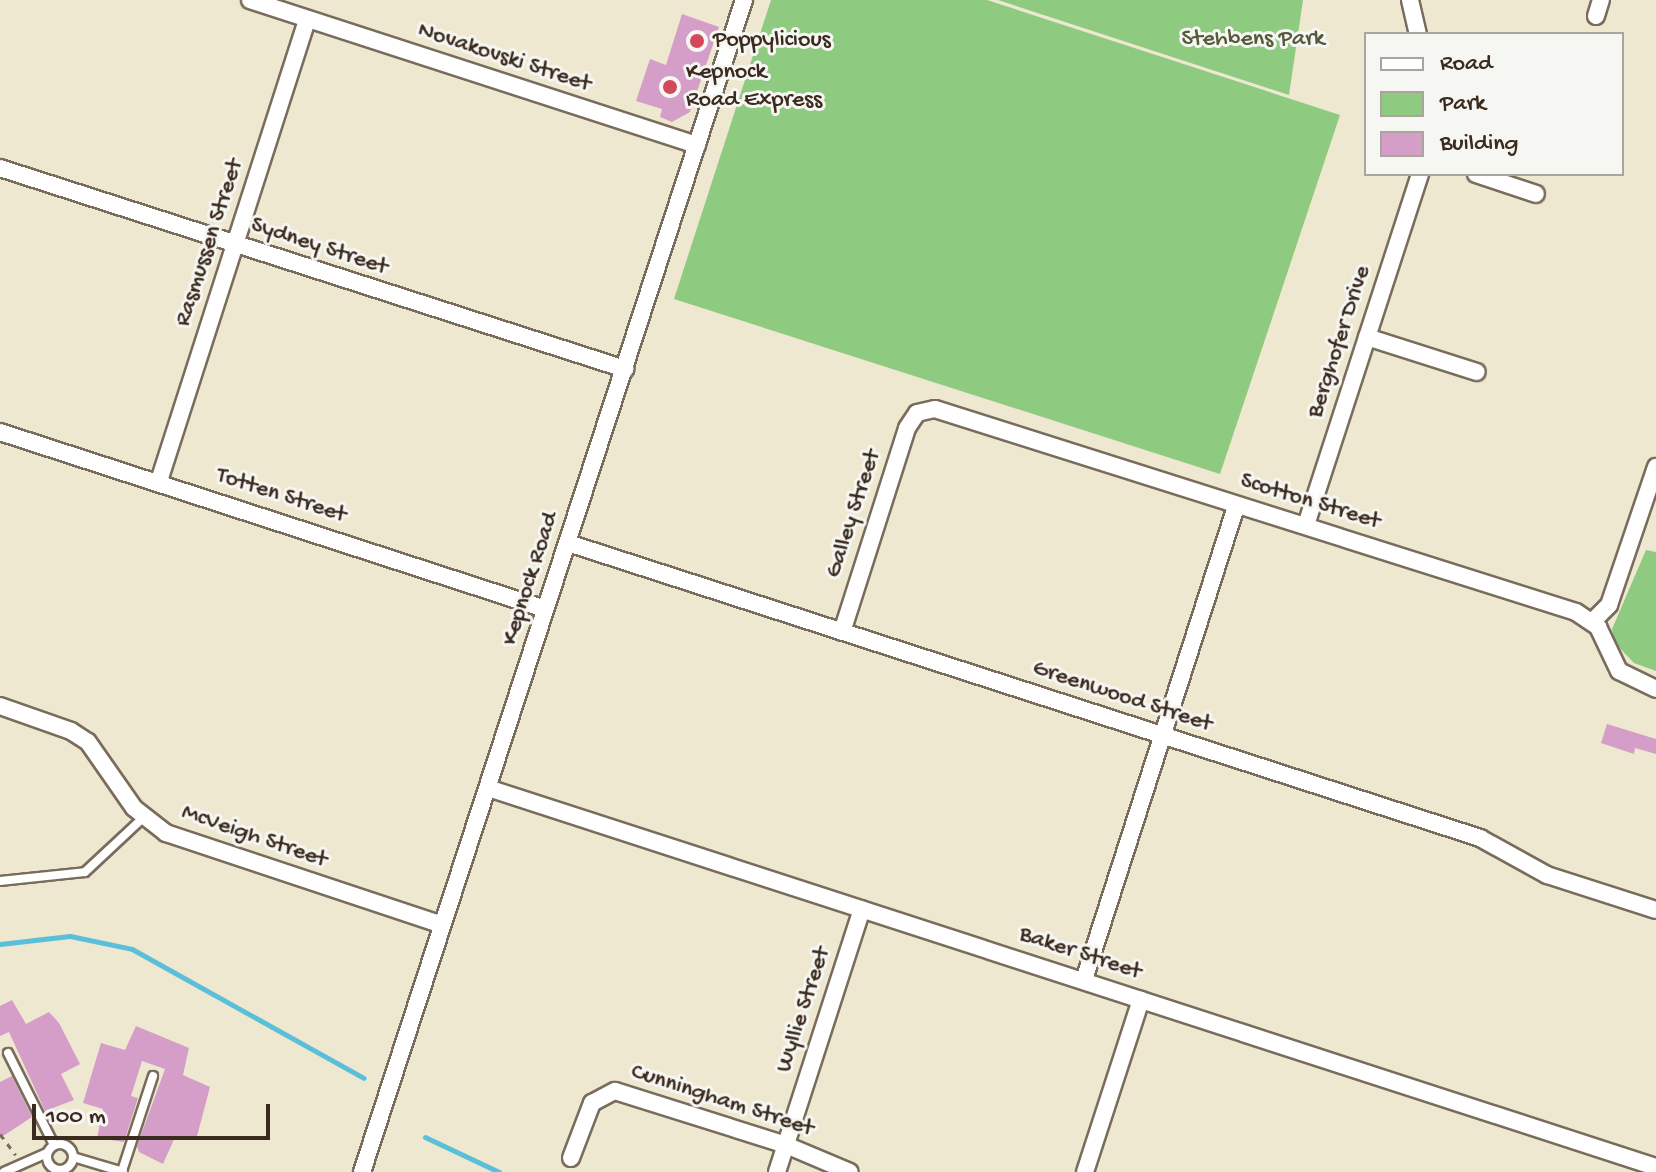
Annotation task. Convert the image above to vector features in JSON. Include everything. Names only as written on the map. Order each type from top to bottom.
[{"type":"street","name":"Novakovski Street","points":[[250,0],[697,145]]},
{"type":"street","name":"Kepnock Road","points":[[362,1172],[744,0]]},
{"type":"street","points":[[1410,0],[1418,32]]},
{"type":"street","name":"Rasmussen Street","points":[[159,481],[307,19]]},
{"type":"street","name":"Sydney Street","points":[[0,168],[625,369]]},
{"type":"street","name":"Berghofer Drive","points":[[1306,525],[1419,176]]},
{"type":"street","points":[[1482,176],[1536,194]]},
{"type":"street","points":[[1367,337],[1477,372]]},
{"type":"street","name":"Scotton Street","points":[[917,413],[944,411],[1236,506],[1306,525],[1593,621]]},
{"type":"street","name":"Galley Street","points":[[842,632],[907,428],[917,413]]},
{"type":"street","name":"Totten Street","points":[[0,432],[159,481],[545,609]]},
{"type":"street","points":[[1656,467],[1609,605],[1593,621],[1619,671],[1656,689]]},
{"type":"street","points":[[1084,980],[1236,506]]},
{"type":"street","name":"Greenwood Street","points":[[568,543],[1480,838],[1547,875],[1656,910]]},
{"type":"street","name":"McVeigh Street","points":[[0,706],[88,742],[143,818],[166,833],[442,925]]},
{"type":"street","name":"Baker Street","points":[[488,788],[1656,1167]]},
{"type":"street","name":"Wyllie Street","points":[[777,1172],[862,909]]},
{"type":"street","points":[[1085,1172],[1141,1000]]},
{"type":"street","name":"Cunningham Street","points":[[571,1158],[596,1091],[623,1093],[857,1170]]},
{"type":"lane","points":[[0,881],[85,872],[143,818]]},
{"type":"lane","points":[[8,1053],[54,1145]]},
{"type":"lane","points":[[4,1172],[47,1153],[54,1145],[67,1145],[73,1157],[122,1172],[153,1076]]},
{"type":"lane","points":[[47,1153],[50,1165],[60,1170],[73,1157]]},
{"type":"path","points":[[0,1134],[7,1137],[20,1163]]},
{"type":"green space","points":[[771,0],[987,0],[1340,115],[1220,474],[674,299]]},
{"type":"green space","name":"Stehbens Park","points":[[998,0],[1303,0],[1289,95]]},
{"type":"green space","points":[[1646,550],[1656,552],[1656,671],[1634,663],[1615,643],[1612,629]]},
{"type":"building","points":[[682,14],[719,27],[690,112],[672,122],[660,117],[662,109],[636,101],[650,59],[666,65]]},
{"type":"building","points":[[1607,724],[1656,739],[1656,754],[1635,748],[1634,754],[1601,743]]},
{"type":"building","points":[[12,1000],[26,1024],[49,1012],[59,1023],[80,1064],[61,1074],[74,1100],[45,1111],[9,1032],[0,1036],[0,1006]]},
{"type":"building","points":[[136,1026],[189,1048],[183,1075],[210,1087],[196,1140],[175,1137],[163,1164],[139,1152],[137,1146],[165,1069],[142,1061],[131,1096],[138,1098],[124,1142],[97,1138],[103,1109],[83,1103],[101,1043],[125,1050]]},
{"type":"building","points":[[12,1076],[32,1117],[0,1138],[0,1082]]},
{"type":"waterway","points":[[0,944],[70,936],[132,949],[364,1078]]},
{"type":"waterway","points":[[425,1137],[499,1172]]},
{"type":"place","name":"Poppylicious","points":[[697,41]]},
{"type":"place","name":"Kepnock Road Express","points":[[670,87]]}]
